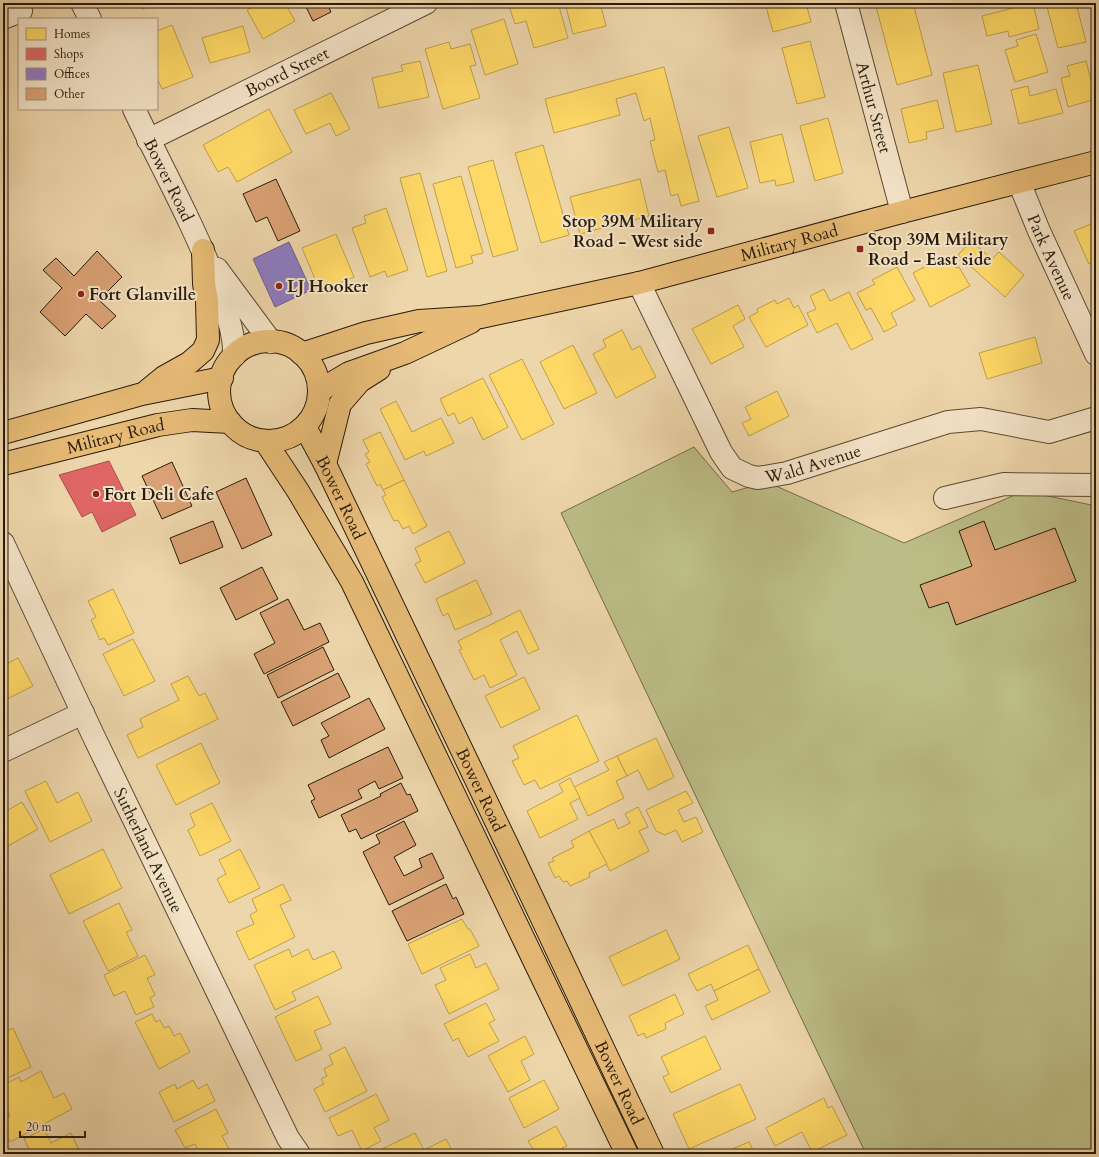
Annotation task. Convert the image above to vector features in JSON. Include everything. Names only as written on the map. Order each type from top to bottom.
[{"type":"main road","name":"Military Road","points":[[302,354],[366,333],[419,321],[481,317],[639,282],[1096,162]]},
{"type":"main road","points":[[142,394],[164,377],[189,363],[203,351],[208,340],[203,250]]},
{"type":"main road","name":"Military Road","points":[[319,391],[349,373],[405,353],[481,317]]},
{"type":"main road","points":[[271,342],[295,348],[302,354],[316,374],[319,391],[318,405],[313,417],[305,427],[296,434],[278,441],[265,442],[247,436],[237,430],[230,422],[221,404],[220,390],[222,378],[228,363],[234,356],[243,349],[258,343],[271,342]]},
{"type":"main road","points":[[325,464],[340,404],[360,381],[405,353]]},
{"type":"main road","name":"Military Road","points":[[3,433],[142,394],[222,378]]},
{"type":"main road","name":"Military Road","points":[[3,464],[158,425],[192,420],[230,422]]},
{"type":"main road","name":"Bower Road","points":[[305,427],[325,464],[510,850],[653,1154]]},
{"type":"main road","name":"Bower Road","points":[[265,442],[298,491],[352,582],[627,1154]]},
{"type":"street","points":[[82,3],[90,18]]},
{"type":"street","name":"Boord Street","points":[[148,140],[426,3]]},
{"type":"street","name":"Arthur Street","points":[[846,3],[902,212]]},
{"type":"street","name":"Bower Road","points":[[134,110],[203,250],[228,317],[234,342],[234,356]]},
{"type":"street","name":"Park Avenue","points":[[1019,182],[1039,231],[1096,354]]},
{"type":"street","name":"Bower Road","points":[[203,250],[271,342]]},
{"type":"street","name":"Wald Avenue","points":[[639,282],[721,452],[732,468],[749,476],[758,478],[787,473],[948,422],[981,419],[1049,432],[1096,418]]},
{"type":"street","points":[[945,498],[1004,484],[1096,485]]},
{"type":"street","name":"Sutherland Avenue","points":[[3,543],[82,712],[288,1138],[299,1154]]},
{"type":"street","points":[[3,751],[82,712]]},
{"type":"green space","points":[[694,447],[732,492],[767,482],[904,543],[1024,491],[1096,506],[1096,1154],[866,1154],[561,513]]},
{"type":"building: Homes","points":[[140,3],[155,3],[143,9]]},
{"type":"building: Homes","points":[[260,3],[285,3],[295,21],[263,39],[247,10]]},
{"type":"building: Homes","points":[[508,3],[558,3],[568,38],[534,48],[526,21],[515,24]]},
{"type":"building: Homes","points":[[565,3],[600,3],[606,26],[573,34]]},
{"type":"building: Homes","points":[[765,3],[806,3],[811,22],[773,32]]},
{"type":"building: Homes","points":[[875,3],[913,3],[932,75],[897,85]]},
{"type":"building: Homes","points":[[1033,3],[1039,29],[1009,37],[1008,31],[987,36],[982,16]]},
{"type":"building: Homes","points":[[1046,3],[1076,3],[1086,42],[1058,48]]},
{"type":"building: Homes","points":[[504,19],[518,64],[485,75],[471,30]]},
{"type":"building: Homes","points":[[172,25],[193,77],[162,89],[158,80],[158,31]]},
{"type":"building: Homes","points":[[243,26],[250,52],[210,63],[202,38]]},
{"type":"building: Homes","points":[[1036,34],[1048,72],[1015,82],[1005,50],[1018,46],[1016,40]]},
{"type":"building: Homes","points":[[810,41],[825,97],[797,104],[782,48]]},
{"type":"building: Homes","points":[[449,42],[451,49],[470,44],[476,65],[470,66],[480,98],[443,109],[425,49]]},
{"type":"building: Homes","points":[[420,61],[429,97],[379,108],[372,78],[403,71],[401,65]]},
{"type":"building: Homes","points":[[1086,61],[1096,99],[1068,107],[1061,78],[1070,76],[1067,66]]},
{"type":"building: Homes","points":[[978,65],[992,124],[956,132],[943,73]]},
{"type":"building: Homes","points":[[664,67],[699,201],[681,206],[678,194],[671,196],[665,170],[658,172],[650,141],[655,140],[650,118],[644,121],[636,93],[616,99],[620,115],[554,133],[545,99]]},
{"type":"building: Homes","points":[[1028,86],[1030,96],[1056,89],[1063,113],[1019,124],[1011,90]]},
{"type":"building: Homes","points":[[331,93],[350,129],[336,136],[330,123],[306,134],[294,110]]},
{"type":"building: Homes","points":[[937,100],[944,128],[926,132],[927,139],[909,143],[901,109]]},
{"type":"building: Homes","points":[[269,109],[292,152],[237,182],[228,167],[218,172],[203,145]]},
{"type":"building: Homes","points":[[828,118],[843,173],[815,181],[800,126]]},
{"type":"building: Homes","points":[[729,127],[748,188],[717,197],[698,136]]},
{"type":"building: Homes","points":[[782,134],[794,182],[776,186],[775,180],[760,183],[750,142]]},
{"type":"building: Homes","points":[[543,145],[569,235],[541,243],[515,153]]},
{"type":"building: Homes","points":[[493,160],[518,250],[493,257],[468,167]]},
{"type":"building: Homes","points":[[420,173],[447,271],[427,277],[400,178]]},
{"type":"building: Homes","points":[[461,176],[483,253],[471,256],[473,263],[456,268],[433,184]]},
{"type":"building: Homes","points":[[640,179],[649,216],[622,223],[621,217],[604,221],[606,227],[580,234],[570,197]]},
{"type":"building: Homes","points":[[386,208],[408,270],[387,277],[385,271],[370,277],[352,228],[366,223],[364,216]]},
{"type":"building: Homes","points":[[1091,224],[1093,230],[1096,229],[1096,261],[1089,264],[1074,231]]},
{"type":"building: Homes","points":[[336,234],[354,277],[320,291],[302,248]]},
{"type":"building: Homes","points":[[971,241],[992,259],[999,252],[1024,275],[1005,297],[958,255]]},
{"type":"building: Homes","points":[[951,258],[956,268],[959,267],[970,286],[930,307],[913,273],[936,261],[937,264]]},
{"type":"building: Homes","points":[[897,267],[915,300],[891,313],[897,325],[884,332],[871,308],[866,310],[857,293],[875,284],[872,280]]},
{"type":"building: Homes","points":[[824,289],[830,301],[849,292],[873,339],[851,350],[837,323],[817,333],[807,313],[816,309],[810,296]]},
{"type":"building: Homes","points":[[789,298],[794,308],[798,305],[808,325],[766,347],[749,317],[758,312],[757,309],[775,300],[777,304]]},
{"type":"building: Homes","points":[[738,305],[745,319],[733,326],[744,347],[711,364],[692,329]]},
{"type":"building: Homes","points":[[622,330],[632,350],[640,346],[656,377],[616,398],[593,354],[606,347],[603,340]]},
{"type":"building: Homes","points":[[1035,337],[1042,363],[987,379],[979,353]]},
{"type":"building: Homes","points":[[573,345],[597,393],[564,409],[540,362]]},
{"type":"building: Homes","points":[[522,359],[554,424],[522,440],[489,375]]},
{"type":"building: Homes","points":[[483,378],[508,427],[483,440],[472,417],[459,424],[454,413],[448,416],[440,399]]},
{"type":"building: Homes","points":[[777,391],[789,416],[749,436],[742,423],[751,419],[745,407]]},
{"type":"building: Homes","points":[[396,401],[412,432],[441,418],[454,443],[426,456],[424,451],[405,460],[380,409]]},
{"type":"building: Homes","points":[[380,432],[404,480],[383,490],[380,484],[377,486],[366,464],[370,462],[365,454],[369,452],[363,440]]},
{"type":"building: Homes","points":[[404,480],[427,526],[413,534],[409,526],[403,529],[398,520],[394,521],[382,497],[386,495],[383,490]]},
{"type":"building: Homes","points":[[449,531],[465,563],[425,583],[415,564],[421,561],[415,548]]},
{"type":"building: Homes","points":[[476,580],[492,614],[455,630],[448,613],[443,616],[436,599]]},
{"type":"building: Homes","points":[[113,589],[134,633],[108,645],[104,638],[100,640],[91,620],[96,617],[88,601]]},
{"type":"building: Homes","points":[[520,610],[539,649],[528,654],[517,631],[500,640],[517,675],[490,688],[484,675],[474,680],[459,650],[462,649],[458,641]]},
{"type":"building: Homes","points":[[133,639],[155,681],[124,696],[103,654]]},
{"type":"building: Homes","points":[[18,658],[33,686],[3,701],[3,666]]},
{"type":"building: Homes","points":[[188,676],[199,696],[205,693],[218,719],[138,758],[127,735],[143,727],[140,719],[179,700],[171,684]]},
{"type":"building: Homes","points":[[524,677],[540,709],[501,728],[485,696]]},
{"type":"building: Homes","points":[[577,715],[599,761],[540,789],[535,780],[524,785],[512,761],[519,758],[513,746]]},
{"type":"building: Homes","points":[[656,738],[674,777],[648,790],[638,770],[627,776],[617,756]]},
{"type":"building: Homes","points":[[201,743],[220,783],[176,805],[156,765]]},
{"type":"building: Homes","points":[[617,756],[627,776],[616,781],[624,798],[588,816],[574,787],[609,770],[604,762]]},
{"type":"building: Homes","points":[[570,778],[580,798],[570,803],[578,819],[540,838],[527,811],[563,792],[559,784]]},
{"type":"building: Homes","points":[[46,781],[57,803],[78,792],[92,821],[50,842],[25,791]]},
{"type":"building: Homes","points":[[686,791],[693,803],[678,810],[684,822],[696,817],[703,832],[682,842],[676,830],[665,835],[656,831],[646,810]]},
{"type":"building: Homes","points":[[22,802],[38,829],[3,849],[3,813]]},
{"type":"building: Homes","points":[[212,803],[231,841],[200,856],[188,830],[195,826],[190,814]]},
{"type":"building: Homes","points":[[638,807],[648,827],[639,831],[649,851],[610,871],[589,831],[614,819],[618,829],[630,823],[625,814]]},
{"type":"building: Homes","points":[[589,831],[607,864],[589,873],[590,877],[570,886],[567,881],[563,882],[559,876],[555,878],[548,863],[554,861],[552,858],[574,847],[571,841]]},
{"type":"building: Homes","points":[[103,849],[122,888],[69,914],[50,875]]},
{"type":"building: Homes","points":[[240,849],[260,888],[229,903],[217,879],[226,874],[219,860]]},
{"type":"building: Homes","points":[[283,884],[291,900],[280,905],[295,937],[249,960],[236,932],[254,924],[250,915],[257,911],[252,899]]},
{"type":"building: Homes","points":[[119,903],[132,930],[126,932],[138,956],[108,971],[83,921]]},
{"type":"building: Homes","points":[[462,919],[468,929],[470,929],[479,946],[422,974],[408,944]]},
{"type":"building: Homes","points":[[666,930],[680,959],[623,986],[609,957]]},
{"type":"building: Homes","points":[[748,945],[759,969],[714,991],[711,984],[697,991],[688,974]]},
{"type":"building: Homes","points":[[289,949],[292,957],[308,949],[313,960],[334,951],[342,968],[292,992],[296,1000],[275,1010],[254,965]]},
{"type":"building: Homes","points":[[470,954],[476,968],[486,963],[499,989],[449,1014],[435,985],[446,980],[440,968]]},
{"type":"building: Homes","points":[[145,955],[155,975],[147,978],[155,995],[150,998],[154,1007],[136,1015],[125,991],[114,996],[104,975]]},
{"type":"building: Homes","points":[[759,969],[770,992],[712,1020],[705,1006],[718,1000],[714,991]]},
{"type":"building: Homes","points":[[675,994],[684,1014],[665,1023],[666,1029],[646,1038],[644,1033],[638,1036],[629,1016]]},
{"type":"building: Homes","points":[[318,996],[331,1024],[314,1031],[322,1049],[296,1061],[275,1017]]},
{"type":"building: Homes","points":[[486,1003],[495,1020],[489,1023],[499,1041],[468,1057],[458,1038],[453,1041],[444,1024]]},
{"type":"building: Homes","points":[[3,1006],[7,1014],[3,1017]]},
{"type":"building: Homes","points":[[152,1014],[156,1022],[160,1020],[164,1028],[169,1026],[174,1036],[180,1033],[190,1052],[159,1069],[135,1022]]},
{"type":"building: Homes","points":[[13,1028],[31,1067],[3,1080],[3,1033]]},
{"type":"building: Homes","points":[[525,1036],[534,1054],[521,1061],[530,1080],[508,1092],[488,1056]]},
{"type":"building: Homes","points":[[705,1036],[721,1069],[671,1093],[663,1077],[669,1074],[661,1057]]},
{"type":"building: Homes","points":[[345,1047],[367,1091],[325,1112],[314,1089],[324,1084],[321,1079],[327,1076],[324,1069],[333,1064],[329,1055]]},
{"type":"building: Homes","points":[[41,1071],[54,1098],[64,1093],[72,1109],[10,1142],[3,1129],[3,1119],[10,1116],[3,1102],[3,1085],[19,1077],[21,1082]]},
{"type":"building: Homes","points":[[193,1080],[198,1089],[207,1084],[215,1101],[174,1122],[159,1092],[175,1084],[177,1089]]},
{"type":"building: Homes","points":[[544,1080],[559,1109],[524,1128],[509,1098]]},
{"type":"building: Homes","points":[[740,1084],[756,1119],[689,1149],[673,1114]]},
{"type":"building: Homes","points":[[376,1094],[389,1120],[374,1128],[381,1141],[362,1151],[352,1130],[338,1136],[329,1118]]},
{"type":"building: Homes","points":[[824,1098],[828,1108],[832,1106],[847,1135],[812,1152],[802,1132],[775,1146],[766,1128]]},
{"type":"building: Homes","points":[[216,1109],[228,1133],[222,1136],[230,1151],[224,1154],[200,1154],[195,1144],[185,1148],[175,1130]]},
{"type":"building: Homes","points":[[556,1126],[567,1146],[562,1148],[565,1154],[536,1154],[528,1141]]},
{"type":"building: Homes","points":[[44,1129],[51,1143],[71,1133],[81,1154],[30,1154],[31,1153],[24,1139]]},
{"type":"building: Homes","points":[[415,1133],[424,1150],[446,1139],[454,1154],[372,1154]]},
{"type":"building: Homes","points":[[749,1142],[755,1154],[720,1154]]},
{"type":"building: Shops","points":[[109,461],[136,515],[102,532],[92,512],[82,517],[59,475]]},
{"type":"building: Offices","points":[[289,242],[311,290],[275,307],[253,259]]},
{"type":"building: Other","points":[[304,3],[327,3],[331,12],[313,21]]},
{"type":"building: Other","points":[[340,3],[350,3],[342,7]]},
{"type":"building: Other","points":[[276,179],[300,231],[278,241],[267,217],[256,222],[243,194]]},
{"type":"building: Other","name":"Fort Glanville","points":[[97,251],[122,277],[99,300],[116,316],[102,329],[86,314],[65,336],[40,312],[62,288],[43,270],[56,258],[74,276]]},
{"type":"building: Other","points":[[172,462],[192,506],[162,519],[142,476]]},
{"type":"building: Other","points":[[246,478],[272,535],[242,549],[216,492]]},
{"type":"building: Other","points":[[213,521],[223,547],[180,564],[170,538]]},
{"type":"building: Other","points":[[984,521],[995,550],[1055,528],[1076,581],[956,625],[948,602],[929,608],[920,585],[972,566],[959,531]]},
{"type":"building: Other","points":[[262,567],[278,599],[236,620],[220,588]]},
{"type":"building: Other","points":[[288,599],[304,630],[320,623],[329,642],[264,674],[254,654],[275,643],[260,613]]},
{"type":"building: Other","points":[[323,647],[334,670],[278,698],[267,675]]},
{"type":"building: Other","points":[[338,673],[350,697],[293,726],[281,702]]},
{"type":"building: Other","points":[[369,698],[385,729],[329,758],[321,740],[329,736],[321,723]]},
{"type":"building: Other","points":[[388,747],[403,778],[379,789],[375,781],[358,790],[362,798],[319,818],[311,801],[315,799],[308,785]]},
{"type":"building: Other","points":[[401,783],[407,795],[410,794],[418,811],[361,839],[356,829],[349,832],[341,815],[381,796],[380,794]]},
{"type":"building: Other","points":[[404,821],[416,845],[394,857],[404,876],[422,867],[419,859],[432,853],[444,878],[389,905],[363,852],[380,843],[376,835]]},
{"type":"building: Other","points":[[446,884],[453,899],[456,897],[464,914],[407,941],[392,911]]},
{"type":"place","name":"Stop 39M Military Road - West side","points":[[711,231]]},
{"type":"place","name":"Stop 39M Military Road - East side","points":[[860,249]]},
{"type":"place","name":"LJ Hooker","points":[[279,286]]},
{"type":"place","name":"Fort Glanville","points":[[81,294]]},
{"type":"place","name":"Fort Deli Cafe","points":[[96,494]]}]
